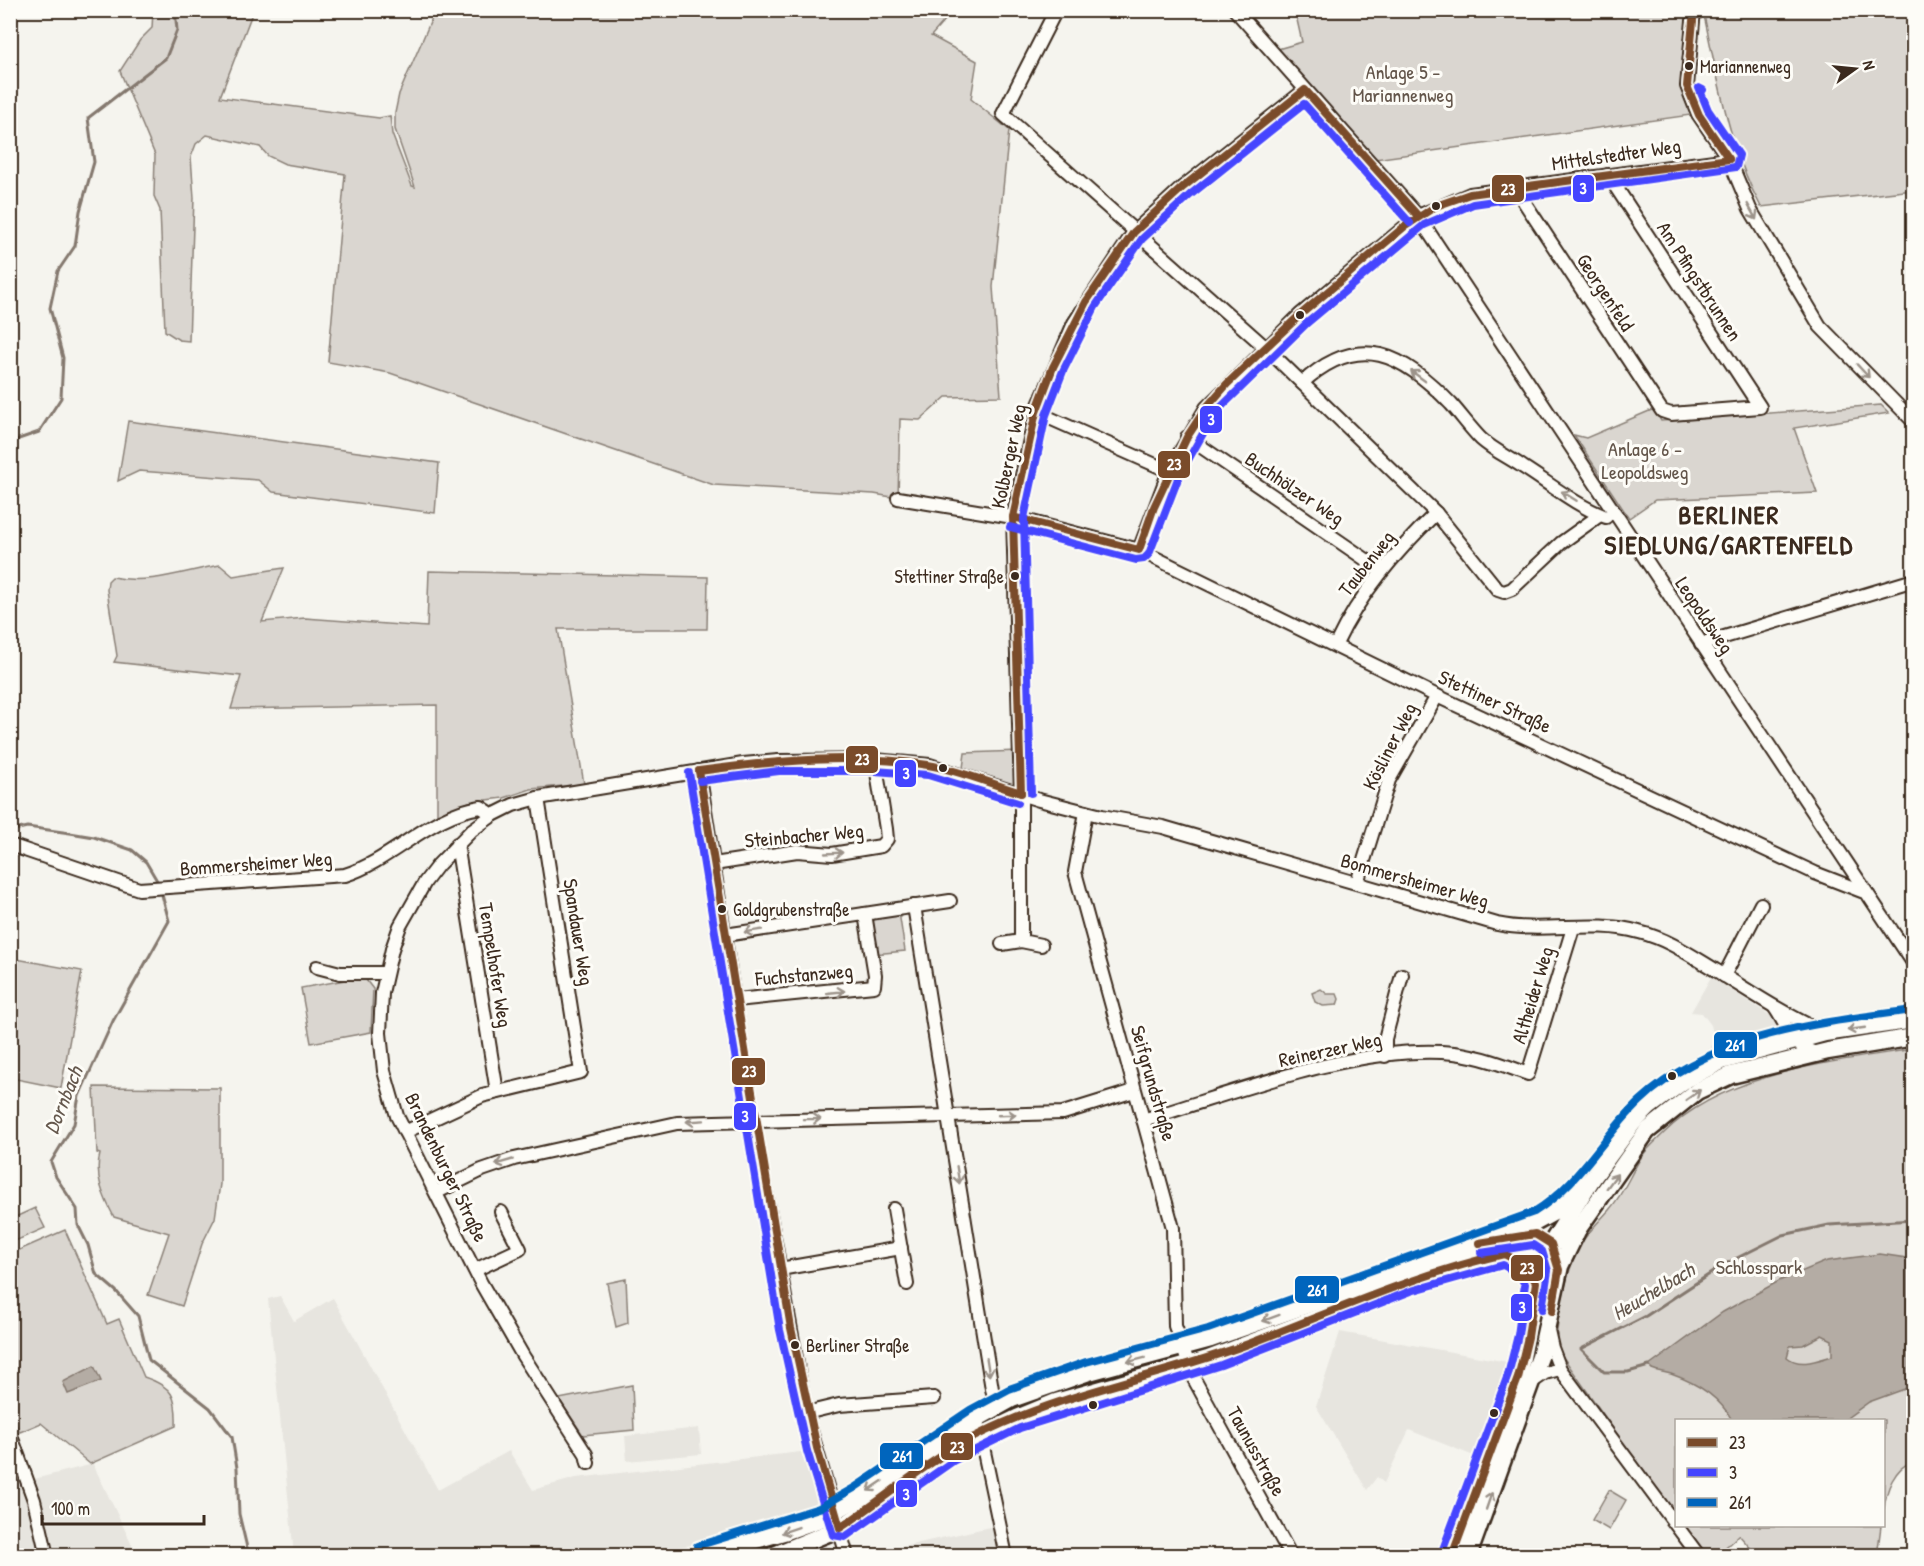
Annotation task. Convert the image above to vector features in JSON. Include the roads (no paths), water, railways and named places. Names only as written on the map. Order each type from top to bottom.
[{"type":"street","points":[[1056,10],[1002,114],[1265,347],[1436,513],[1498,590],[1506,591],[1515,585],[1541,559],[1600,515]]},
{"type":"street","name":"Leopoldsweg","points":[[1235,10],[1418,216],[1914,964]]},
{"type":"street","points":[[1694,10],[1687,86],[1689,95],[1706,126],[1729,159],[1750,209],[1820,326],[1914,422]]},
{"type":"street","name":"Kolberger Weg","points":[[1021,941],[1021,792],[1013,517],[1036,411],[1074,323],[1134,232],[1183,187],[1305,90]]},
{"type":"street","name":"Mittelstedter Weg","points":[[1139,550],[1169,471],[1206,408],[1265,347],[1332,286],[1418,216],[1470,194],[1729,159]]},
{"type":"street","name":"Am Pfingstbrunnen","points":[[1608,175],[1760,407],[1668,414]]},
{"type":"street","name":"Georgenfeld","points":[[1515,188],[1654,402],[1668,414]]},
{"type":"street","points":[[1302,383],[1327,362],[1342,356],[1365,352],[1392,359],[1419,375],[1438,391],[1487,444],[1600,515],[1621,524]]},
{"type":"street","points":[[1036,411],[1169,471]]},
{"type":"street","name":"Buchhölzer Weg","points":[[1187,437],[1382,570]]},
{"type":"street","name":"Stettiner Straße","points":[[898,498],[1013,517],[1139,550],[1336,644],[1437,696],[1815,873],[1865,892]]},
{"type":"street","name":"Taubenweg","points":[[1336,644],[1358,603],[1382,570],[1436,513]]},
{"type":"street","points":[[1701,644],[1914,580]]},
{"type":"street","name":"Kösliner Weg","points":[[1357,883],[1389,780],[1437,696]]},
{"type":"street","name":"Bommersheimer Weg","points":[[538,798],[699,771],[778,761],[875,760],[930,765],[1086,812],[1163,827],[1507,926],[1523,929],[1622,927],[1642,932],[1675,945],[1774,1007],[1825,1033]]},
{"type":"street","name":"Steinbacher Weg","points":[[714,864],[797,851],[832,854],[881,846],[887,839],[875,760]]},
{"type":"street","points":[[699,771],[753,1120],[806,1413],[847,1556]]},
{"type":"street","name":"Brandenburger Straße","points":[[538,798],[513,805],[493,815],[457,844],[438,865],[411,905],[392,949],[385,973],[380,1043],[390,1094],[405,1132],[475,1270],[523,1356],[584,1450],[588,1463]]},
{"type":"street","name":"Spandauer Weg","points":[[497,1092],[582,1072],[538,798]]},
{"type":"street","name":"Bommersheimer Weg","points":[[10,845],[122,885],[163,889],[345,875],[368,866],[459,813],[481,807],[493,815]]},
{"type":"street","name":"Seifgrundstraße","points":[[1086,812],[1075,872],[1173,1228],[1176,1253],[1173,1311],[1189,1365]]},
{"type":"street","name":"Tempelhofer Weg","points":[[457,844],[497,1092]]},
{"type":"street","points":[[726,935],[950,901]]},
{"type":"street","points":[[1724,976],[1761,904]]},
{"type":"street","points":[[914,906],[992,1389],[997,1406]]},
{"type":"street","name":"Fuchstanzweg","points":[[736,1000],[874,986],[875,975],[865,914]]},
{"type":"street","name":"Altheider Weg","points":[[1528,1074],[1574,928]]},
{"type":"street","points":[[1002,944],[1021,941],[1041,945]]},
{"type":"street","points":[[317,967],[340,972],[385,973]]},
{"type":"street","points":[[1385,1056],[1385,1039],[1402,975]]},
{"type":"street","points":[[1774,1007],[1790,1034],[1804,1049],[1820,1053]]},
{"type":"street","points":[[1777,1063],[1786,1058],[1790,1034],[1795,1025],[1787,1013]]},
{"type":"street","points":[[1452,1556],[1518,1378],[1538,1267],[1592,1179],[1633,1123],[1673,1089],[1702,1070],[1767,1047],[1790,1034],[1825,1033],[1912,1024]]},
{"type":"street","points":[[1468,1556],[1532,1382],[1548,1329],[1559,1270],[1578,1229],[1647,1131],[1697,1091],[1731,1075],[1820,1053],[1912,1024]]},
{"type":"street","name":"Reinerzer Weg","points":[[1143,1120],[1324,1067],[1385,1056],[1452,1053],[1488,1059],[1528,1074]]},
{"type":"street","points":[[437,1192],[496,1165],[598,1138],[688,1121],[1063,1113],[1134,1091]]},
{"type":"street","points":[[405,1132],[476,1098],[497,1092]]},
{"type":"street","points":[[772,1556],[840,1528],[979,1426],[997,1406],[1089,1372],[1183,1348],[1544,1219],[1592,1179]]},
{"type":"street","points":[[894,1209],[907,1284]]},
{"type":"street","name":"Brandenburger Straße","points":[[475,1270],[520,1249],[501,1212]]},
{"type":"street","points":[[700,1556],[787,1532],[835,1512],[979,1426],[1189,1365],[1454,1266],[1551,1244],[1569,1237],[1578,1229]]},
{"type":"street","points":[[1484,1241],[1535,1234],[1551,1244],[1559,1270]]},
{"type":"street","points":[[780,1269],[901,1248]]},
{"type":"street","points":[[1504,1254],[1525,1265],[1536,1282]]},
{"type":"street","points":[[1548,1329],[1551,1348],[1560,1369],[1675,1525]]},
{"type":"street","name":"Taunusstraße","points":[[1189,1365],[1291,1556]]},
{"type":"street","points":[[1532,1382],[1545,1373],[1560,1369]]},
{"type":"street","points":[[806,1413],[839,1405],[934,1398]]},
{"type":"street","points":[[979,1426],[1006,1556]]},
{"type":"street","points":[[10,1433],[34,1500],[47,1556]]},
{"type":"street","points":[[1676,1527],[1696,1554]]},
{"type":"waterway","points":[[10,442],[39,432],[61,398],[63,358],[50,308],[58,271],[75,246],[80,211],[94,162],[88,118],[166,58],[177,30],[175,10]]},
{"type":"waterway","name":"Dornbach","points":[[10,831],[27,827],[70,833],[94,837],[132,850],[146,862],[159,884]]},
{"type":"waterway","name":"Dornbach","points":[[161,891],[169,921],[113,1021],[79,1096],[74,1124],[51,1162],[56,1177],[77,1209],[78,1225],[88,1245],[96,1274],[116,1291],[138,1316],[149,1360],[210,1408],[232,1437],[237,1468],[239,1514],[249,1556]]},
{"type":"waterway","name":"Heuchelbach","points":[[1649,1366],[1628,1372],[1604,1372],[1581,1349],[1646,1316],[1725,1264],[1783,1235],[1829,1225],[1914,1220]]},
{"type":"place","name":"Mariannenweg","points":[[1689,66]]},
{"type":"place","name":"Stettiner Straße","points":[[1015,576]]},
{"type":"place","name":"Goldgrubenstraße","points":[[722,909]]},
{"type":"place","name":"Berliner Straße","points":[[795,1345]]},
{"type":"district","name":"BERLINER SIEDLUNG/GARTENFELD","points":[[1729,529]]},
{"type":"park label","name":"Anlage 5 - Mariannenweg","points":[[1403,82]]},
{"type":"park label","name":"Anlage 6 - Leopoldsweg","points":[[1645,460]]},
{"type":"park label","name":"Schlosspark","points":[[1759,1266]]}]
